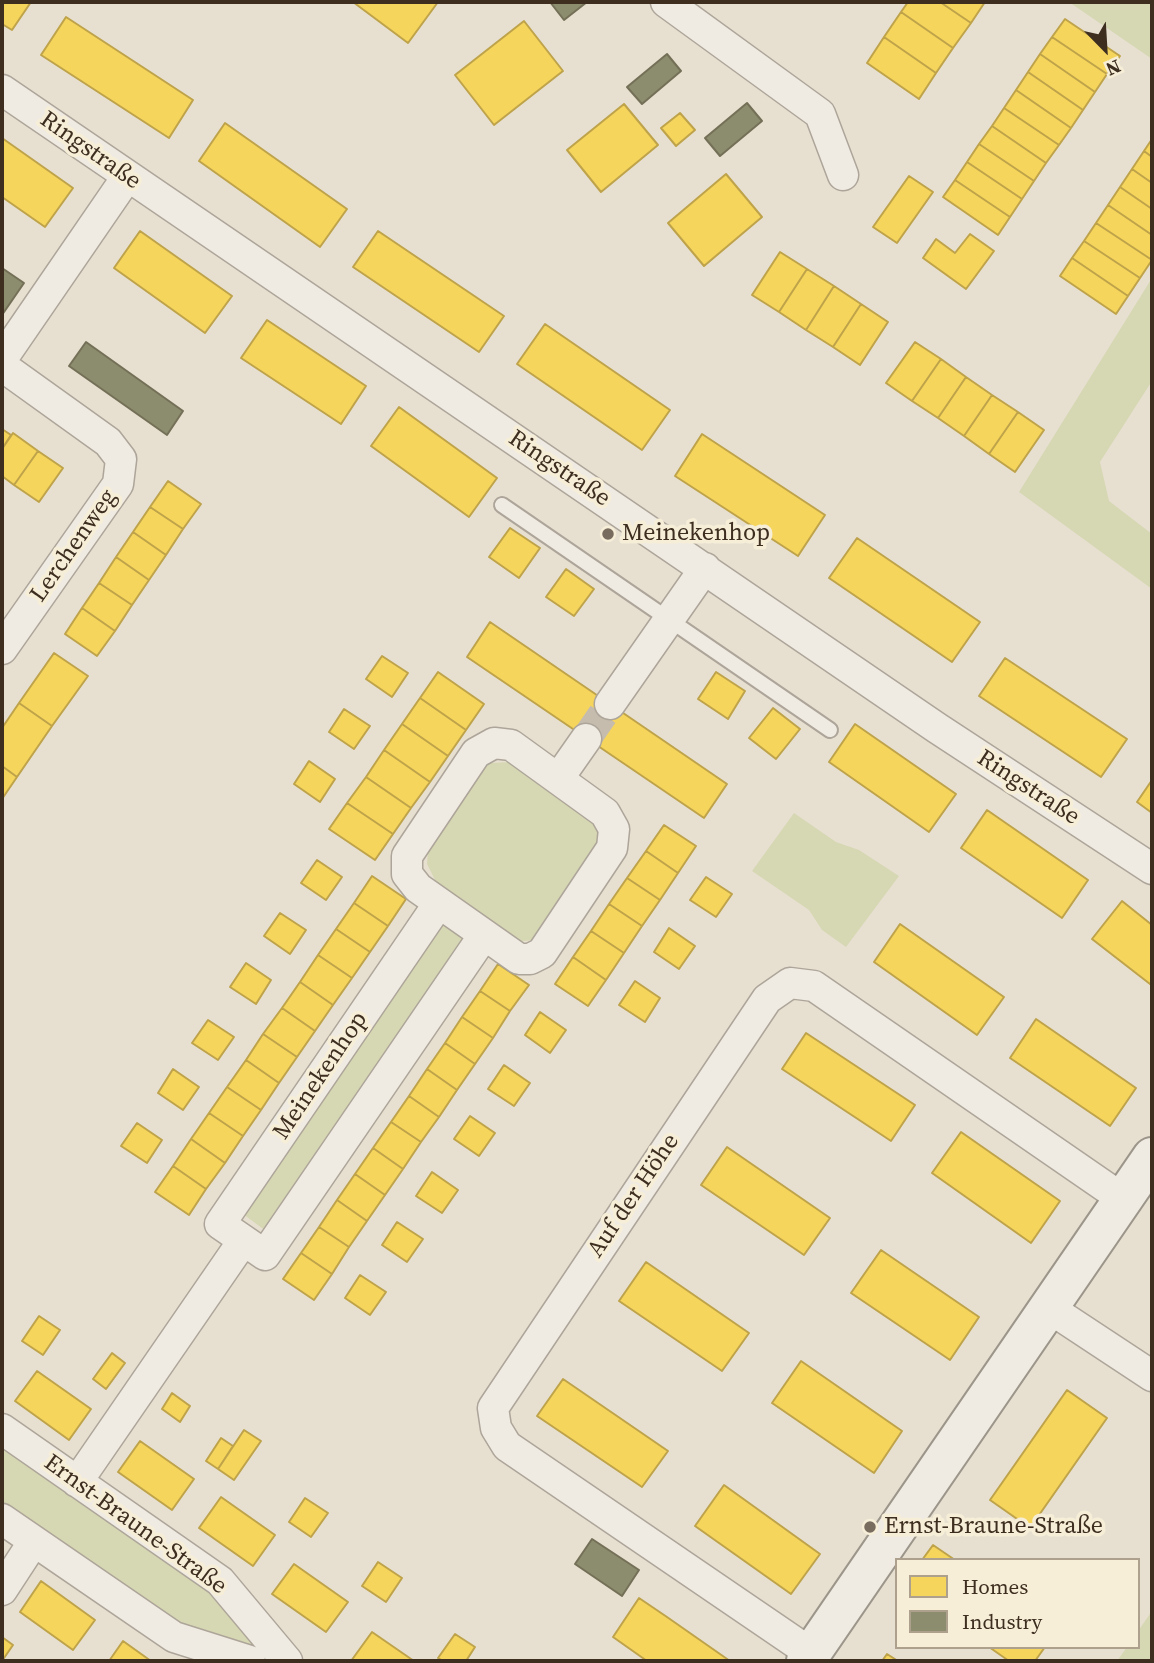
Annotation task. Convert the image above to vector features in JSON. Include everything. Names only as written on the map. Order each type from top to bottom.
[{"type":"street","points":[[666,2],[820,114],[844,175]]},
{"type":"street","name":"Ringstraße","points":[[2,90],[937,728],[1152,869]]},
{"type":"street","name":"Lerchenweg","points":[[2,649],[118,484],[121,459],[108,442],[4,355],[127,177]]},
{"type":"street","points":[[610,704],[705,568]]},
{"type":"street","points":[[558,779],[586,738]]},
{"type":"street","points":[[495,743],[511,745],[558,779],[605,813],[614,829],[612,848],[542,953],[530,960],[519,958],[418,888],[407,874],[407,856],[476,753],[495,743]]},
{"type":"street","name":"Meinekenhop","points":[[243,1241],[220,1224],[439,903]]},
{"type":"street","points":[[77,1482],[243,1241],[265,1255],[484,934]]},
{"type":"street","name":"Auf der Höhe","points":[[1123,1199],[814,986],[790,983],[767,999],[493,1408],[496,1428],[507,1446],[809,1658],[1152,1157]]},
{"type":"street","points":[[1049,1308],[1152,1376]]},
{"type":"street","name":"Ernst-Braune-Straße","points":[[2,1429],[219,1581],[287,1661]]},
{"type":"street","points":[[2,1519],[173,1637],[250,1661]]},
{"type":"street","points":[[2,1590],[34,1541]]},
{"type":"lane","points":[[502,505],[830,730]]},
{"type":"green space","points":[[1069,2],[1152,2],[1152,59]]},
{"type":"green space","points":[[1152,278],[1152,381],[1100,462],[1109,501],[1152,534],[1152,589],[1019,492]]},
{"type":"green space","points":[[511,762],[590,819],[600,835],[599,854],[533,940],[516,942],[438,886],[427,864],[429,840],[473,775],[491,763]]},
{"type":"green space","points":[[794,813],[836,842],[859,850],[899,876],[846,947],[822,930],[809,910],[752,871]]},
{"type":"green space","points":[[441,916],[474,939],[270,1234],[239,1211]]},
{"type":"green space","points":[[2,1442],[213,1588],[276,1661],[173,1626],[2,1508]]},
{"type":"green space","points":[[1152,1611],[1152,1661],[1117,1661],[1126,1649],[1140,1649],[1140,1628]]},
{"type":"building: Homes","points":[[2,2],[31,2],[12,30],[2,24]]},
{"type":"building: Homes","points":[[353,2],[438,2],[408,43]]},
{"type":"building: Homes","points":[[908,2],[940,2],[971,23],[953,48],[901,12]]},
{"type":"building: Homes","points":[[940,2],[985,2],[971,23]]},
{"type":"building: Homes","points":[[901,12],[953,48],[936,73],[884,37]]},
{"type":"building: Homes","points":[[66,17],[193,100],[169,138],[41,55]]},
{"type":"building: Homes","points":[[1065,19],[1120,56],[1107,74],[1052,37]]},
{"type":"building: Homes","points":[[524,21],[563,71],[494,125],[455,75]]},
{"type":"building: Homes","points":[[884,37],[936,73],[919,99],[867,63]]},
{"type":"building: Homes","points":[[1052,37],[1107,74],[1095,92],[1040,54]]},
{"type":"building: Homes","points":[[1040,54],[1095,92],[1083,110],[1028,72]]},
{"type":"building: Homes","points":[[1028,72],[1083,110],[1071,128],[1016,90]]},
{"type":"building: Homes","points":[[1016,90],[1071,128],[1059,145],[1004,108]]},
{"type":"building: Homes","points":[[624,104],[658,145],[601,192],[567,150]]},
{"type":"building: Homes","points":[[1004,108],[1059,145],[1046,163],[992,126]]},
{"type":"building: Homes","points":[[680,113],[695,130],[676,146],[661,128]]},
{"type":"building: Homes","points":[[225,123],[347,209],[320,247],[199,161]]},
{"type":"building: Homes","points":[[992,126],[1046,163],[1034,181],[979,144]]},
{"type":"building: Homes","points":[[2,138],[73,188],[45,227],[2,197]]},
{"type":"building: Homes","points":[[1152,139],[1152,157],[1144,151]]},
{"type":"building: Homes","points":[[979,144],[1034,181],[1022,199],[967,162]]},
{"type":"building: Homes","points":[[1144,151],[1152,157],[1152,183],[1132,169]]},
{"type":"building: Homes","points":[[967,162],[1022,199],[1010,217],[955,180]]},
{"type":"building: Homes","points":[[1132,169],[1152,183],[1152,209],[1120,187]]},
{"type":"building: Homes","points":[[726,174],[762,217],[704,266],[668,223]]},
{"type":"building: Homes","points":[[909,176],[933,192],[897,243],[873,227]]},
{"type":"building: Homes","points":[[955,180],[1010,217],[998,235],[943,197]]},
{"type":"building: Homes","points":[[1120,187],[1152,209],[1152,235],[1108,205]]},
{"type":"building: Homes","points":[[1108,205],[1152,235],[1152,260],[1096,223]]},
{"type":"building: Homes","points":[[1096,223],[1152,260],[1140,278],[1084,241]]},
{"type":"building: Homes","points":[[140,231],[232,296],[205,333],[114,268]]},
{"type":"building: Homes","points":[[378,231],[504,316],[479,352],[353,267]]},
{"type":"building: Homes","points":[[970,234],[994,251],[966,289],[923,258],[936,239],[955,253]]},
{"type":"building: Homes","points":[[1084,241],[1140,278],[1128,296],[1072,258]]},
{"type":"building: Homes","points":[[780,252],[807,269],[779,312],[752,295]]},
{"type":"building: Homes","points":[[1072,258],[1128,296],[1116,314],[1060,276]]},
{"type":"building: Homes","points":[[807,269],[834,286],[806,330],[779,312]]},
{"type":"building: Homes","points":[[834,286],[861,304],[833,347],[806,330]]},
{"type":"building: Homes","points":[[861,304],[888,322],[860,365],[833,347]]},
{"type":"building: Homes","points":[[267,320],[366,386],[341,424],[241,358]]},
{"type":"building: Homes","points":[[545,324],[670,410],[642,450],[517,364]]},
{"type":"building: Homes","points":[[915,342],[941,359],[912,401],[886,383]]},
{"type":"building: Homes","points":[[941,359],[966,377],[938,418],[912,401]]},
{"type":"building: Homes","points":[[966,377],[992,395],[964,436],[938,418]]},
{"type":"building: Homes","points":[[992,395],[1018,412],[989,454],[964,436]]},
{"type":"building: Homes","points":[[399,407],[497,478],[469,517],[371,446]]},
{"type":"building: Homes","points":[[1018,412],[1044,430],[1015,472],[989,454]]},
{"type":"building: Homes","points":[[2,429],[11,435],[2,449]]},
{"type":"building: Homes","points":[[13,433],[38,451],[14,485],[2,476],[2,449]]},
{"type":"building: Homes","points":[[702,434],[825,515],[798,556],[675,476]]},
{"type":"building: Homes","points":[[38,451],[63,468],[39,502],[14,485]]},
{"type":"building: Homes","points":[[168,481],[201,504],[183,529],[150,507]]},
{"type":"building: Homes","points":[[150,507],[183,529],[166,555],[133,532]]},
{"type":"building: Homes","points":[[510,528],[540,548],[519,578],[489,557]]},
{"type":"building: Homes","points":[[133,532],[166,555],[149,580],[116,557]]},
{"type":"building: Homes","points":[[857,538],[980,622],[952,662],[829,578]]},
{"type":"building: Homes","points":[[116,557],[149,580],[132,605],[99,583]]},
{"type":"building: Homes","points":[[566,569],[594,589],[574,616],[546,597]]},
{"type":"building: Homes","points":[[99,583],[132,605],[115,631],[82,608]]},
{"type":"building: Homes","points":[[82,608],[115,631],[97,656],[65,634]]},
{"type":"building: Homes","points":[[490,622],[727,784],[704,818],[467,657]]},
{"type":"building: Homes","points":[[54,653],[88,676],[52,726],[19,703]]},
{"type":"building: Homes","points":[[382,656],[408,673],[392,697],[366,679]]},
{"type":"building: Homes","points":[[1005,658],[1127,739],[1101,777],[979,696]]},
{"type":"building: Homes","points":[[438,672],[484,704],[466,730],[420,698]]},
{"type":"building: Homes","points":[[716,672],[745,691],[728,719],[698,699]]},
{"type":"building: Homes","points":[[420,698],[466,730],[448,756],[402,724]]},
{"type":"building: Homes","points":[[19,703],[52,726],[17,777],[2,766],[2,728]]},
{"type":"building: Homes","points":[[773,708],[800,729],[776,759],[749,738]]},
{"type":"building: Homes","points":[[344,709],[370,726],[354,749],[329,732]]},
{"type":"building: Homes","points":[[402,724],[448,756],[430,782],[384,750]]},
{"type":"building: Homes","points":[[855,724],[956,794],[929,832],[829,762]]},
{"type":"building: Homes","points":[[384,750],[430,782],[411,808],[366,777]]},
{"type":"building: Homes","points":[[309,761],[335,779],[320,802],[294,784]]},
{"type":"building: Homes","points":[[2,766],[17,777],[2,799]]},
{"type":"building: Homes","points":[[366,777],[411,808],[393,834],[347,803]]},
{"type":"building: Homes","points":[[1152,780],[1152,813],[1137,802]]},
{"type":"building: Homes","points":[[347,803],[393,834],[375,860],[329,829]]},
{"type":"building: Homes","points":[[987,810],[1088,880],[1062,918],[961,848]]},
{"type":"building: Homes","points":[[664,825],[696,846],[678,873],[646,851]]},
{"type":"building: Homes","points":[[646,851],[678,873],[660,900],[627,878]]},
{"type":"building: Homes","points":[[317,860],[342,877],[326,900],[301,883]]},
{"type":"building: Homes","points":[[372,876],[406,899],[388,926],[354,903]]},
{"type":"building: Homes","points":[[706,877],[732,894],[716,917],[690,900]]},
{"type":"building: Homes","points":[[627,878],[660,900],[642,926],[609,904]]},
{"type":"building: Homes","points":[[1122,901],[1152,925],[1150,984],[1092,939]]},
{"type":"building: Homes","points":[[354,903],[388,926],[370,952],[336,929]]},
{"type":"building: Homes","points":[[609,904],[642,926],[624,953],[591,931]]},
{"type":"building: Homes","points":[[280,913],[306,930],[290,954],[264,936]]},
{"type":"building: Homes","points":[[900,924],[1004,997],[977,1035],[874,962]]},
{"type":"building: Homes","points":[[669,928],[695,946],[679,969],[654,952]]},
{"type":"building: Homes","points":[[336,929],[370,952],[352,978],[318,955]]},
{"type":"building: Homes","points":[[591,931],[624,953],[606,980],[573,957]]},
{"type":"building: Homes","points":[[318,955],[352,978],[333,1005],[300,982]]},
{"type":"building: Homes","points":[[573,957],[606,980],[588,1006],[555,984]]},
{"type":"building: Homes","points":[[246,963],[271,980],[256,1004],[230,987]]},
{"type":"building: Homes","points":[[498,964],[529,985],[510,1011],[480,991]]},
{"type":"building: Homes","points":[[635,981],[660,998],[645,1022],[619,1005]]},
{"type":"building: Homes","points":[[300,982],[333,1005],[315,1031],[282,1008]]},
{"type":"building: Homes","points":[[480,991],[510,1011],[493,1038],[462,1017]]},
{"type":"building: Homes","points":[[282,1008],[315,1031],[297,1057],[263,1034]]},
{"type":"building: Homes","points":[[540,1012],[566,1030],[550,1053],[525,1035]]},
{"type":"building: Homes","points":[[462,1017],[493,1038],[475,1064],[445,1043]]},
{"type":"building: Homes","points":[[1036,1019],[1136,1088],[1110,1126],[1010,1058]]},
{"type":"building: Homes","points":[[208,1020],[234,1037],[218,1060],[192,1043]]},
{"type":"building: Homes","points":[[806,1033],[915,1105],[891,1141],[782,1069]]},
{"type":"building: Homes","points":[[263,1034],[297,1057],[279,1083],[246,1060]]},
{"type":"building: Homes","points":[[445,1043],[475,1064],[457,1090],[427,1069]]},
{"type":"building: Homes","points":[[246,1060],[279,1083],[261,1110],[227,1087]]},
{"type":"building: Homes","points":[[504,1065],[530,1083],[514,1106],[488,1089]]},
{"type":"building: Homes","points":[[173,1069],[199,1087],[183,1110],[158,1093]]},
{"type":"building: Homes","points":[[427,1069],[457,1090],[439,1117],[409,1096]]},
{"type":"building: Homes","points":[[227,1087],[261,1110],[243,1136],[209,1113]]},
{"type":"building: Homes","points":[[409,1096],[439,1117],[421,1142],[391,1122]]},
{"type":"building: Homes","points":[[209,1113],[243,1136],[225,1163],[191,1139]]},
{"type":"building: Homes","points":[[470,1116],[495,1133],[479,1156],[454,1139]]},
{"type":"building: Homes","points":[[391,1122],[421,1142],[403,1169],[373,1148]]},
{"type":"building: Homes","points":[[137,1123],[162,1140],[147,1163],[121,1146]]},
{"type":"building: Homes","points":[[961,1132],[1060,1201],[1031,1243],[932,1173]]},
{"type":"building: Homes","points":[[191,1139],[225,1163],[206,1189],[173,1166]]},
{"type":"building: Homes","points":[[727,1147],[830,1218],[804,1255],[701,1185]]},
{"type":"building: Homes","points":[[373,1148],[403,1169],[385,1195],[355,1174]]},
{"type":"building: Homes","points":[[173,1166],[206,1189],[189,1215],[155,1192]]},
{"type":"building: Homes","points":[[432,1172],[458,1190],[442,1213],[416,1196]]},
{"type":"building: Homes","points":[[355,1174],[385,1195],[367,1221],[337,1200]]},
{"type":"building: Homes","points":[[337,1200],[367,1221],[349,1247],[319,1227]]},
{"type":"building: Homes","points":[[397,1222],[423,1239],[407,1262],[382,1245]]},
{"type":"building: Homes","points":[[319,1227],[349,1247],[332,1274],[301,1253]]},
{"type":"building: Homes","points":[[881,1250],[979,1317],[950,1360],[851,1293]]},
{"type":"building: Homes","points":[[301,1253],[332,1274],[314,1300],[283,1279]]},
{"type":"building: Homes","points":[[646,1262],[749,1333],[722,1371],[619,1301]]},
{"type":"building: Homes","points":[[360,1275],[386,1292],[370,1315],[345,1298]]},
{"type":"building: Homes","points":[[39,1316],[60,1330],[43,1355],[22,1341]]},
{"type":"building: Homes","points":[[112,1353],[125,1363],[106,1389],[93,1379]]},
{"type":"building: Homes","points":[[801,1361],[902,1431],[874,1473],[772,1403]]},
{"type":"building: Homes","points":[[37,1371],[91,1409],[69,1440],[15,1401]]},
{"type":"building: Homes","points":[[563,1379],[668,1451],[642,1487],[537,1416]]},
{"type":"building: Homes","points":[[1067,1390],[1107,1418],[1030,1528],[990,1500]]},
{"type":"building: Homes","points":[[172,1393],[190,1406],[180,1422],[162,1409]]},
{"type":"building: Homes","points":[[244,1430],[261,1441],[234,1480],[218,1469]]},
{"type":"building: Homes","points":[[221,1438],[233,1446],[218,1469],[206,1461]]},
{"type":"building: Homes","points":[[140,1441],[194,1479],[172,1510],[118,1472]]},
{"type":"building: Homes","points":[[724,1485],[820,1554],[791,1594],[695,1526]]},
{"type":"building: Homes","points":[[221,1497],[275,1535],[253,1566],[199,1528]]},
{"type":"building: Homes","points":[[305,1498],[328,1513],[311,1537],[289,1522]]},
{"type":"building: Homes","points":[[933,1545],[952,1558],[923,1558]]},
{"type":"building: Homes","points":[[378,1562],[402,1578],[386,1602],[362,1586]]},
{"type":"building: Homes","points":[[294,1564],[348,1602],[326,1632],[272,1594]]},
{"type":"building: Homes","points":[[41,1581],[95,1620],[73,1650],[20,1612]]},
{"type":"building: Homes","points":[[639,1598],[730,1661],[647,1661],[613,1637]]},
{"type":"building: Homes","points":[[372,1632],[414,1661],[351,1661]]},
{"type":"building: Homes","points":[[455,1634],[475,1647],[466,1661],[443,1661],[438,1658]]},
{"type":"building: Homes","points":[[2,1637],[13,1645],[2,1661]]},
{"type":"building: Homes","points":[[123,1641],[151,1661],[109,1661]]},
{"type":"building: Homes","points":[[992,1649],[1044,1649],[1035,1661],[1009,1661]]},
{"type":"building: Homes","points":[[887,1654],[898,1661],[882,1661]]},
{"type":"building: Industry","points":[[550,2],[587,2],[564,20]]},
{"type":"building: Industry","points":[[667,54],[681,71],[642,104],[627,87]]},
{"type":"building: Industry","points":[[747,103],[762,121],[720,156],[705,138]]},
{"type":"building: Industry","points":[[2,268],[24,283],[2,315]]},
{"type":"building: Industry","points":[[86,342],[183,411],[167,435],[69,366]]},
{"type":"building: Industry","points":[[592,1539],[639,1570],[622,1596],[575,1564]]},
{"type":"tunnel","points":[[586,739],[610,704]]},
{"type":"place","name":"Meinekenhop","points":[[608,534]]},
{"type":"place","name":"Ernst-Braune-Straße","points":[[870,1527]]}]
